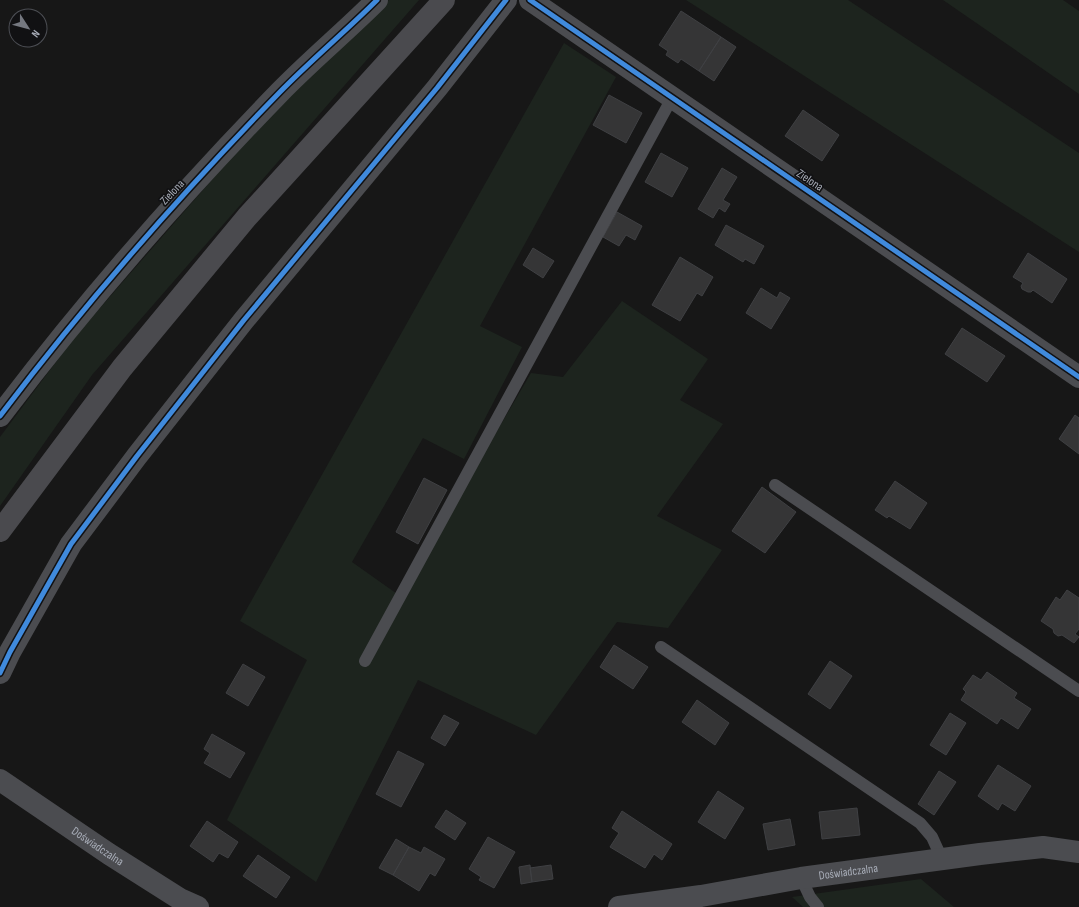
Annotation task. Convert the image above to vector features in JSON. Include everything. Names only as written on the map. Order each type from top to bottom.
[{"type":"main road","points":[[0,531],[122,368],[237,229],[356,95],[444,0]]},
{"type":"street","name":"Zielona","points":[[0,416],[81,312],[166,213],[280,92],[377,0]]},
{"type":"street","points":[[0,673],[10,652],[71,544],[132,463],[244,320],[437,88],[506,0]]},
{"type":"street","name":"Zielona","points":[[530,0],[1079,376]]},
{"type":"street","name":"Doświadczalna","points":[[0,780],[109,854],[180,899],[198,907]]},
{"type":"street","name":"Doświadczalna","points":[[619,907],[701,896],[801,878],[980,854],[1043,847],[1079,852]]},
{"type":"lane","points":[[365,661],[672,98]]},
{"type":"lane","points":[[775,485],[1079,691]]},
{"type":"lane","points":[[661,647],[920,823],[932,837],[942,860]]},
{"type":"lane","points":[[801,878],[810,897],[818,907]]},
{"type":"shaded area","points":[[389,0],[419,0],[92,375],[0,506],[0,437],[73,339],[278,104]]},
{"type":"shaded area","points":[[686,0],[848,0],[1079,153],[1079,252]]},
{"type":"shaded area","points":[[943,0],[1063,0],[1079,11],[1079,94]]},
{"type":"shaded area","points":[[564,43],[616,77],[480,326],[522,347],[464,459],[423,438],[352,562],[400,596],[531,373],[563,377],[622,301],[708,359],[680,400],[723,424],[657,516],[722,550],[668,628],[617,622],[536,735],[418,680],[316,882],[227,820],[307,660],[240,621]]},
{"type":"shaded area","points":[[921,879],[954,907],[803,907],[792,897]]},
{"type":"building","points":[[681,11],[721,37],[699,71],[681,59],[678,63],[666,55],[668,51],[659,45]]},
{"type":"building","points":[[721,37],[736,47],[714,81],[699,71]]},
{"type":"building","points":[[609,95],[642,113],[626,143],[593,125]]},
{"type":"building","points":[[803,110],[839,135],[822,161],[785,136]]},
{"type":"building","points":[[661,153],[688,168],[672,197],[645,182]]},
{"type":"building","points":[[722,168],[737,177],[723,200],[730,204],[725,212],[719,208],[713,218],[698,209]]},
{"type":"building","points":[[617,212],[642,226],[635,240],[626,235],[619,246],[603,237]]},
{"type":"building","points":[[726,225],[764,246],[754,264],[745,259],[743,262],[715,245]]},
{"type":"building","points":[[533,248],[554,261],[543,278],[523,265]]},
{"type":"building","points":[[1028,253],[1067,279],[1052,303],[1033,290],[1028,292],[1022,289],[1021,286],[1023,283],[1013,277]]},
{"type":"building","points":[[680,257],[713,277],[702,296],[697,293],[680,321],[652,305]]},
{"type":"building","points":[[761,288],[777,298],[780,292],[790,298],[771,329],[746,313]]},
{"type":"building","points":[[962,328],[1005,356],[987,382],[945,354]]},
{"type":"building","points":[[1075,415],[1079,418],[1079,454],[1059,439]]},
{"type":"building","points":[[424,478],[447,490],[418,544],[396,532]]},
{"type":"building","points":[[895,481],[927,503],[910,529],[889,516],[887,518],[875,510]]},
{"type":"building","points":[[762,487],[796,512],[765,553],[732,531]]},
{"type":"building","points":[[1067,590],[1079,598],[1079,629],[1075,634],[1079,637],[1074,643],[1062,635],[1058,636],[1054,633],[1053,629],[1041,621],[1056,597],[1060,600]]},
{"type":"building","points":[[614,645],[648,667],[633,689],[600,667]]},
{"type":"building","points":[[830,661],[852,676],[830,709],[808,694]]},
{"type":"building","points":[[243,664],[265,677],[248,706],[226,693]]},
{"type":"building","points":[[987,672],[1017,693],[1014,698],[1031,709],[1018,729],[1001,718],[997,724],[961,700],[966,692],[963,689],[973,675],[981,680]]},
{"type":"building","points":[[697,700],[729,723],[715,745],[682,722]]},
{"type":"building","points":[[950,713],[966,723],[946,755],[930,745]]},
{"type":"building","points":[[444,715],[459,723],[445,746],[431,738]]},
{"type":"building","points":[[212,734],[245,753],[230,778],[204,763],[210,753],[204,749]]},
{"type":"building","points":[[398,751],[424,764],[401,807],[376,794]]},
{"type":"building","points":[[998,765],[1031,786],[1015,811],[1002,803],[998,810],[978,796]]},
{"type":"building","points":[[939,771],[956,782],[934,815],[918,804]]},
{"type":"building","points":[[718,791],[744,808],[725,839],[698,822]]},
{"type":"building","points":[[857,808],[860,835],[822,839],[819,812]]},
{"type":"building","points":[[446,810],[466,823],[455,840],[435,827]]},
{"type":"building","points":[[622,811],[672,844],[662,860],[654,854],[645,868],[610,847],[619,833],[612,828]]},
{"type":"building","points":[[790,819],[795,845],[768,850],[763,824]]},
{"type":"building","points":[[207,821],[238,842],[228,858],[219,853],[213,862],[190,846]]},
{"type":"building","points":[[488,837],[515,852],[494,888],[479,880],[481,877],[469,869]]},
{"type":"building","points":[[396,839],[409,847],[393,875],[379,868]]},
{"type":"building","points":[[409,847],[421,853],[424,847],[445,859],[435,876],[430,873],[419,891],[393,875]]},
{"type":"building","points":[[258,855],[290,877],[276,898],[243,876]]},
{"type":"building","points":[[530,865],[532,882],[521,884],[519,867]]},
{"type":"building","points":[[551,865],[553,879],[532,882],[530,868]]},
{"type":"cycle path","points":[[0,416],[100,291],[206,170],[303,69],[377,0]]},
{"type":"cycle path","points":[[0,673],[10,652],[71,544],[137,456],[244,320],[437,88],[506,0]]},
{"type":"cycle path","points":[[530,0],[1079,377]]}]
